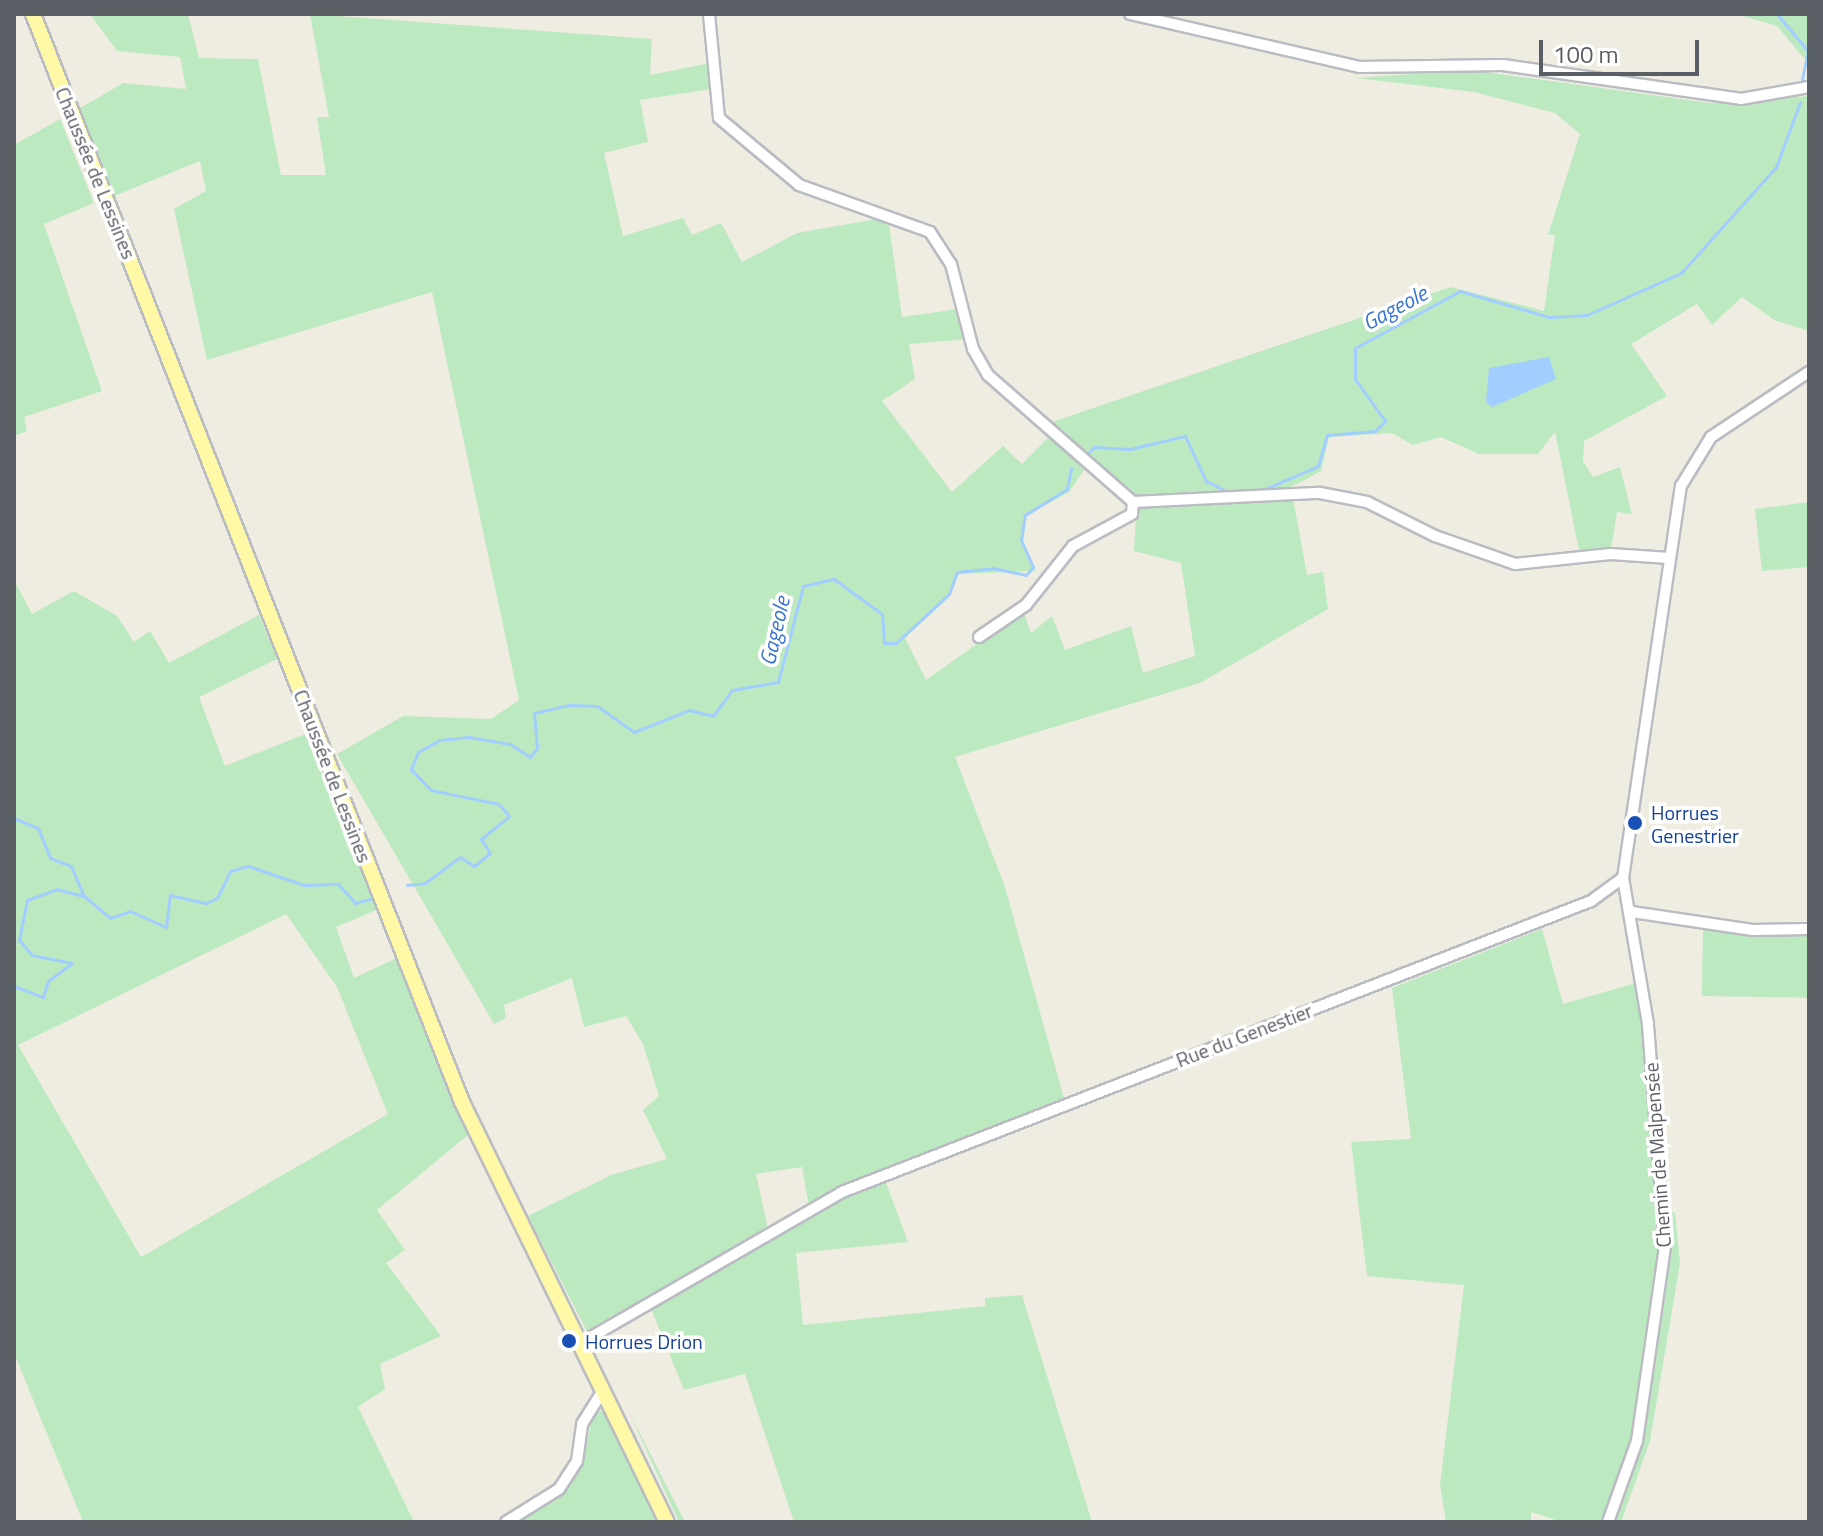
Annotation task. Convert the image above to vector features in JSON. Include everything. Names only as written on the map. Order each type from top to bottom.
[{"type":"main road","name":"Chaussée de Lessines","points":[[33,14],[462,1102],[667,1522]]},
{"type":"street","points":[[709,14],[719,118],[809,190],[909,219],[930,232],[951,264],[973,349],[988,375],[1133,502],[1320,493],[1367,502],[1435,536],[1515,564],[1610,554],[1670,558]]},
{"type":"street","points":[[1130,14],[1359,67],[1503,65],[1741,99],[1809,87]]},
{"type":"street","points":[[1623,878],[1681,486],[1702,447],[1809,372]]},
{"type":"street","points":[[979,637],[1026,605],[1073,546],[1132,514],[1133,502]]},
{"type":"street","name":"Rue du Genestier","points":[[579,1344],[842,1192],[1591,901],[1623,878]]},
{"type":"street","name":"Chemin de Malpensée","points":[[1608,1522],[1637,1441],[1665,1246],[1658,1112],[1632,912],[1623,878]]},
{"type":"street","points":[[1632,912],[1753,930],[1809,929]]},
{"type":"street","points":[[506,1522],[559,1489],[577,1461],[582,1424],[602,1392]]},
{"type":"green space","points":[[90,14],[188,14],[199,58],[258,59],[281,175],[326,175],[317,117],[329,117],[310,14],[652,39],[650,75],[715,62],[718,88],[640,100],[648,142],[604,153],[623,236],[683,218],[692,235],[721,223],[742,262],[797,233],[888,217],[902,317],[965,308],[971,339],[909,344],[915,379],[882,401],[952,492],[1003,446],[1022,464],[1052,434],[1043,425],[1451,287],[1544,311],[1555,235],[1548,235],[1580,134],[1555,113],[1474,92],[1356,78],[1471,70],[1709,103],[1809,96],[1809,331],[1774,320],[1742,297],[1712,325],[1697,304],[1631,344],[1667,396],[1584,441],[1583,461],[1593,477],[1620,467],[1632,514],[1617,512],[1611,549],[1579,550],[1555,432],[1538,454],[1479,454],[1441,437],[1413,445],[1392,433],[1329,437],[1321,471],[1291,487],[1307,575],[1323,572],[1328,609],[1200,683],[955,757],[1005,887],[1067,1109],[885,1180],[908,1242],[796,1253],[803,1325],[985,1306],[985,1298],[1022,1295],[1092,1522],[794,1522],[745,1374],[684,1390],[650,1306],[593,1343],[528,1216],[611,1175],[667,1159],[643,1110],[659,1096],[643,1044],[626,1016],[584,1027],[572,978],[504,1005],[506,1018],[494,1024],[337,754],[403,716],[491,719],[519,700],[432,292],[207,360],[174,209],[206,191],[200,161],[114,196],[80,108],[123,83],[186,89],[180,57],[117,51]],"holes":[[[1088,464],[1137,498],[1134,551],[1181,563],[1195,656],[1143,673],[1131,626],[1065,650],[1052,616],[1031,633],[1023,611],[926,680],[905,638],[950,596],[958,574],[1035,571],[1023,540],[1026,516],[1069,492]],[[802,1167],[810,1213],[769,1234],[756,1174]]]},
{"type":"green space","points":[[1736,14],[1809,14],[1809,64],[1777,26]]},
{"type":"green space","points":[[60,119],[94,203],[44,224],[102,391],[24,417],[27,431],[14,436],[14,145]]},
{"type":"green space","points":[[1809,502],[1809,567],[1762,571],[1755,509]]},
{"type":"green space","points":[[14,580],[32,614],[74,591],[117,616],[134,642],[150,631],[169,663],[259,615],[277,659],[199,697],[225,766],[305,734],[379,909],[336,927],[354,978],[397,958],[468,1135],[377,1210],[405,1250],[386,1263],[441,1336],[380,1364],[385,1389],[358,1407],[414,1522],[83,1522],[14,1353]],"holes":[[[286,914],[337,987],[388,1114],[141,1257],[18,1045]]]},
{"type":"green space","points":[[1703,928],[1809,930],[1808,998],[1702,996]]},
{"type":"green space","points":[[1542,929],[1563,1004],[1636,983],[1647,997],[1666,1209],[1675,1213],[1680,1263],[1650,1441],[1621,1522],[1562,1522],[1531,1512],[1531,1522],[1446,1522],[1440,1485],[1464,1285],[1367,1276],[1351,1142],[1411,1139],[1392,988]]},
{"type":"green space","points":[[606,1410],[661,1522],[513,1522],[561,1492],[583,1463],[593,1413]]},
{"type":"green space","points":[[628,1410],[685,1522],[679,1522]]},
{"type":"water","points":[[1549,357],[1556,379],[1492,407],[1486,402],[1489,368]]},
{"type":"waterway","points":[[1777,14],[1808,51]]},
{"type":"waterway","name":"Gageole","points":[[1802,79],[1809,46]]},
{"type":"waterway","name":"Gageole","points":[[1260,491],[1318,466],[1327,435],[1375,431],[1385,421],[1355,379],[1355,348],[1460,291],[1549,317],[1587,315],[1681,273],[1776,167],[1800,102]]},
{"type":"waterway","name":"Gageole","points":[[1085,456],[1094,447],[1130,449],[1185,436],[1206,481],[1233,494]]},
{"type":"waterway","name":"Gageole","points":[[407,885],[425,883],[460,857],[474,866],[490,853],[481,839],[509,816],[499,804],[431,790],[411,769],[418,752],[440,740],[469,737],[510,744],[530,757],[537,748],[534,713],[569,705],[597,706],[634,732],[689,710],[713,716],[732,690],[778,682],[803,586],[834,579],[882,614],[884,643],[896,643],[949,594],[957,572],[993,568],[1026,575],[1033,567],[1021,540],[1025,515],[1067,489],[1071,468]]},
{"type":"waterway","points":[[14,818],[38,828],[50,858],[71,866],[84,896]]},
{"type":"waterway","name":"Gageole","points":[[14,986],[43,997],[48,981],[72,963],[32,955],[19,940],[27,900],[57,889],[84,896],[110,918],[130,911],[166,927],[170,895],[206,903],[217,898],[230,871],[248,866],[304,885],[338,884],[355,903],[370,899]]},
{"type":"place","name":"Horrues Genestrier","points":[[1635,823]]},
{"type":"place","name":"Horrues Drion","points":[[569,1341]]}]
